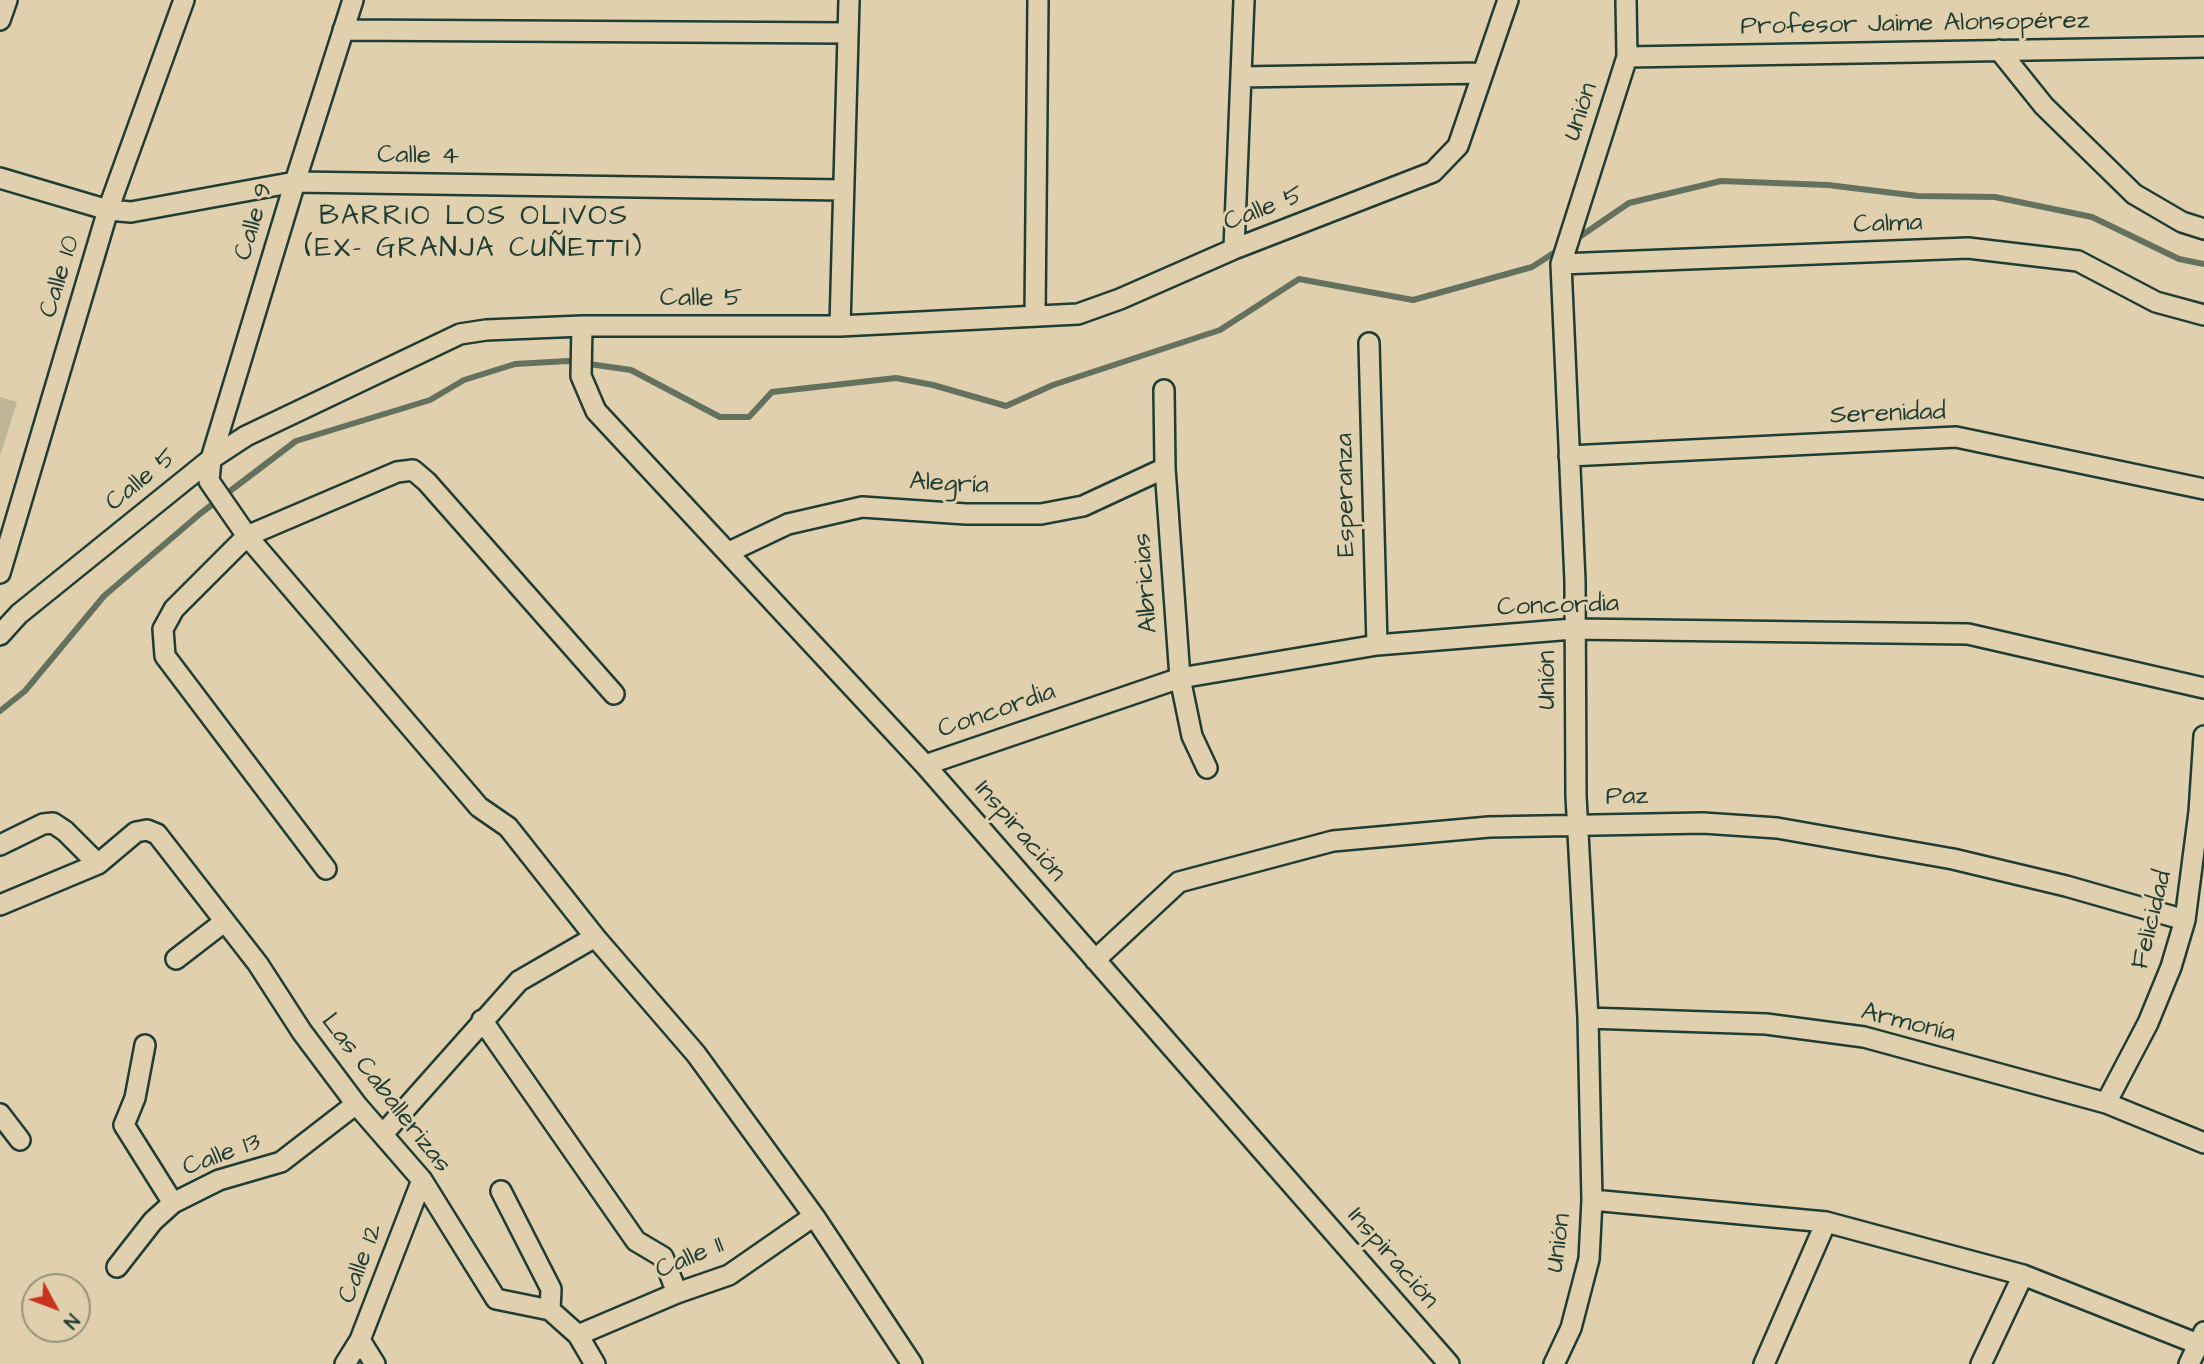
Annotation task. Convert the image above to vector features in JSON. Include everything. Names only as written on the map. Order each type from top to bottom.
[{"type":"street","points":[[0,20],[6,0]]},
{"type":"street","name":"Calle 10","points":[[0,573],[108,211],[184,0]]},
{"type":"street","name":"Calle 9","points":[[211,459],[353,0]]},
{"type":"street","points":[[840,326],[849,0]]},
{"type":"street","points":[[1035,316],[1038,0]]},
{"type":"street","points":[[1234,249],[1244,0]]},
{"type":"street","points":[[1241,78],[1483,73],[1508,0]]},
{"type":"street","name":"Unión","points":[[1554,1364],[1571,1328],[1588,1259],[1592,1200],[1588,1018],[1577,825],[1575,629],[1561,264],[1627,57],[1626,0]]},
{"type":"street","points":[[343,30],[847,33]]},
{"type":"street","name":"Profesor Jaime Alonsopérez","points":[[1627,57],[2204,47]]},
{"type":"street","points":[[1998,50],[2044,106],[2134,194],[2182,222],[2204,229]]},
{"type":"street","name":"Calle 5","points":[[1,627],[211,459],[246,436],[460,334],[486,330],[582,326],[840,326],[1078,314],[1120,299],[1234,249],[1433,172],[1458,146],[1483,73]]},
{"type":"street","name":"Calle 4","points":[[0,178],[108,211],[131,212],[295,182],[843,190]]},
{"type":"street","name":"Calma","points":[[1561,264],[1969,248],[2078,261],[2156,302],[2204,314]]},
{"type":"street","name":"Inspiración","points":[[582,326],[581,376],[596,411],[925,765],[1450,1364]]},
{"type":"street","name":"Esperanza","points":[[1369,343],[1377,645]]},
{"type":"street","name":"Albricias","points":[[1164,390],[1165,468],[1180,678],[1192,736],[1207,768]]},
{"type":"street","name":"Serenidad","points":[[1569,456],[1956,437],[2204,489]]},
{"type":"street","points":[[211,459],[209,481],[247,536],[479,807],[508,827],[595,937],[696,1054],[814,1216],[912,1364]]},
{"type":"street","name":"Alegría","points":[[729,552],[788,523],[862,507],[966,514],[1041,514],[1083,506],[1165,468]]},
{"type":"street","points":[[326,869],[165,656],[163,629],[174,609],[247,536],[397,472],[413,470],[427,482],[614,694]]},
{"type":"street","name":"Concordia","points":[[925,765],[1180,678],[1377,645],[1575,629],[1968,634],[2204,688]]},
{"type":"street","name":"Felicidad","points":[[2106,1103],[2148,1023],[2171,967],[2185,920],[2199,812],[2204,736]]},
{"type":"street","points":[[0,845],[43,824],[53,822],[98,864],[0,905]]},
{"type":"street","name":"Paz","points":[[1095,960],[1179,882],[1333,841],[1489,827],[1703,822],[1777,828],[1953,859],[2066,886],[2185,920]]},
{"type":"street","name":"Las Caballerizas","points":[[98,864],[136,832],[147,830],[157,834],[258,964],[302,1032],[356,1104],[422,1180],[496,1299],[550,1310],[579,1335],[594,1364]]},
{"type":"street","points":[[176,959],[225,922]]},
{"type":"street","points":[[383,1134],[519,981],[595,937]]},
{"type":"street","name":"Armonía","points":[[1588,1018],[1766,1024],[1864,1038],[2106,1103],[2204,1143]]},
{"type":"street","points":[[482,1020],[636,1241],[663,1257],[677,1293]]},
{"type":"street","points":[[145,1045],[135,1098],[124,1125],[173,1203]]},
{"type":"street","name":"Calle 13","points":[[117,1267],[153,1222],[173,1203],[219,1181],[281,1162],[356,1104]]},
{"type":"street","points":[[0,1114],[20,1140]]},
{"type":"street","name":"Calle 12","points":[[345,1364],[360,1340],[422,1180]]},
{"type":"street","points":[[501,1191],[551,1289],[550,1310]]},
{"type":"street","points":[[1592,1200],[1826,1222],[2023,1275],[2201,1338],[2189,1364]]},
{"type":"street","name":"Calle 11","points":[[579,1335],[677,1293],[729,1275],[814,1216]]},
{"type":"street","points":[[1764,1364],[1826,1222]]},
{"type":"street","points":[[1981,1364],[2023,1275]]},
{"type":"street","points":[[360,1340],[375,1364]]},
{"type":"shaded area","points":[[0,397],[17,402],[0,456]]},
{"type":"waterway","points":[[1575,240],[1629,203],[1721,181],[1828,185],[1918,196],[1995,197],[2092,217],[2179,259],[2204,264]]},
{"type":"waterway","points":[[0,711],[25,691],[104,596],[201,513],[296,441],[430,400],[464,380],[515,364],[568,361],[631,370],[720,417],[749,417],[772,392],[896,378],[933,385],[1006,406],[1053,385],[1220,330],[1299,279],[1413,300],[1532,267],[1560,249]]},
{"type":"district","name":"BARRIO LOS OLIVOS (EX- GRANJA CUÑETTI)","points":[[474,234]]}]
